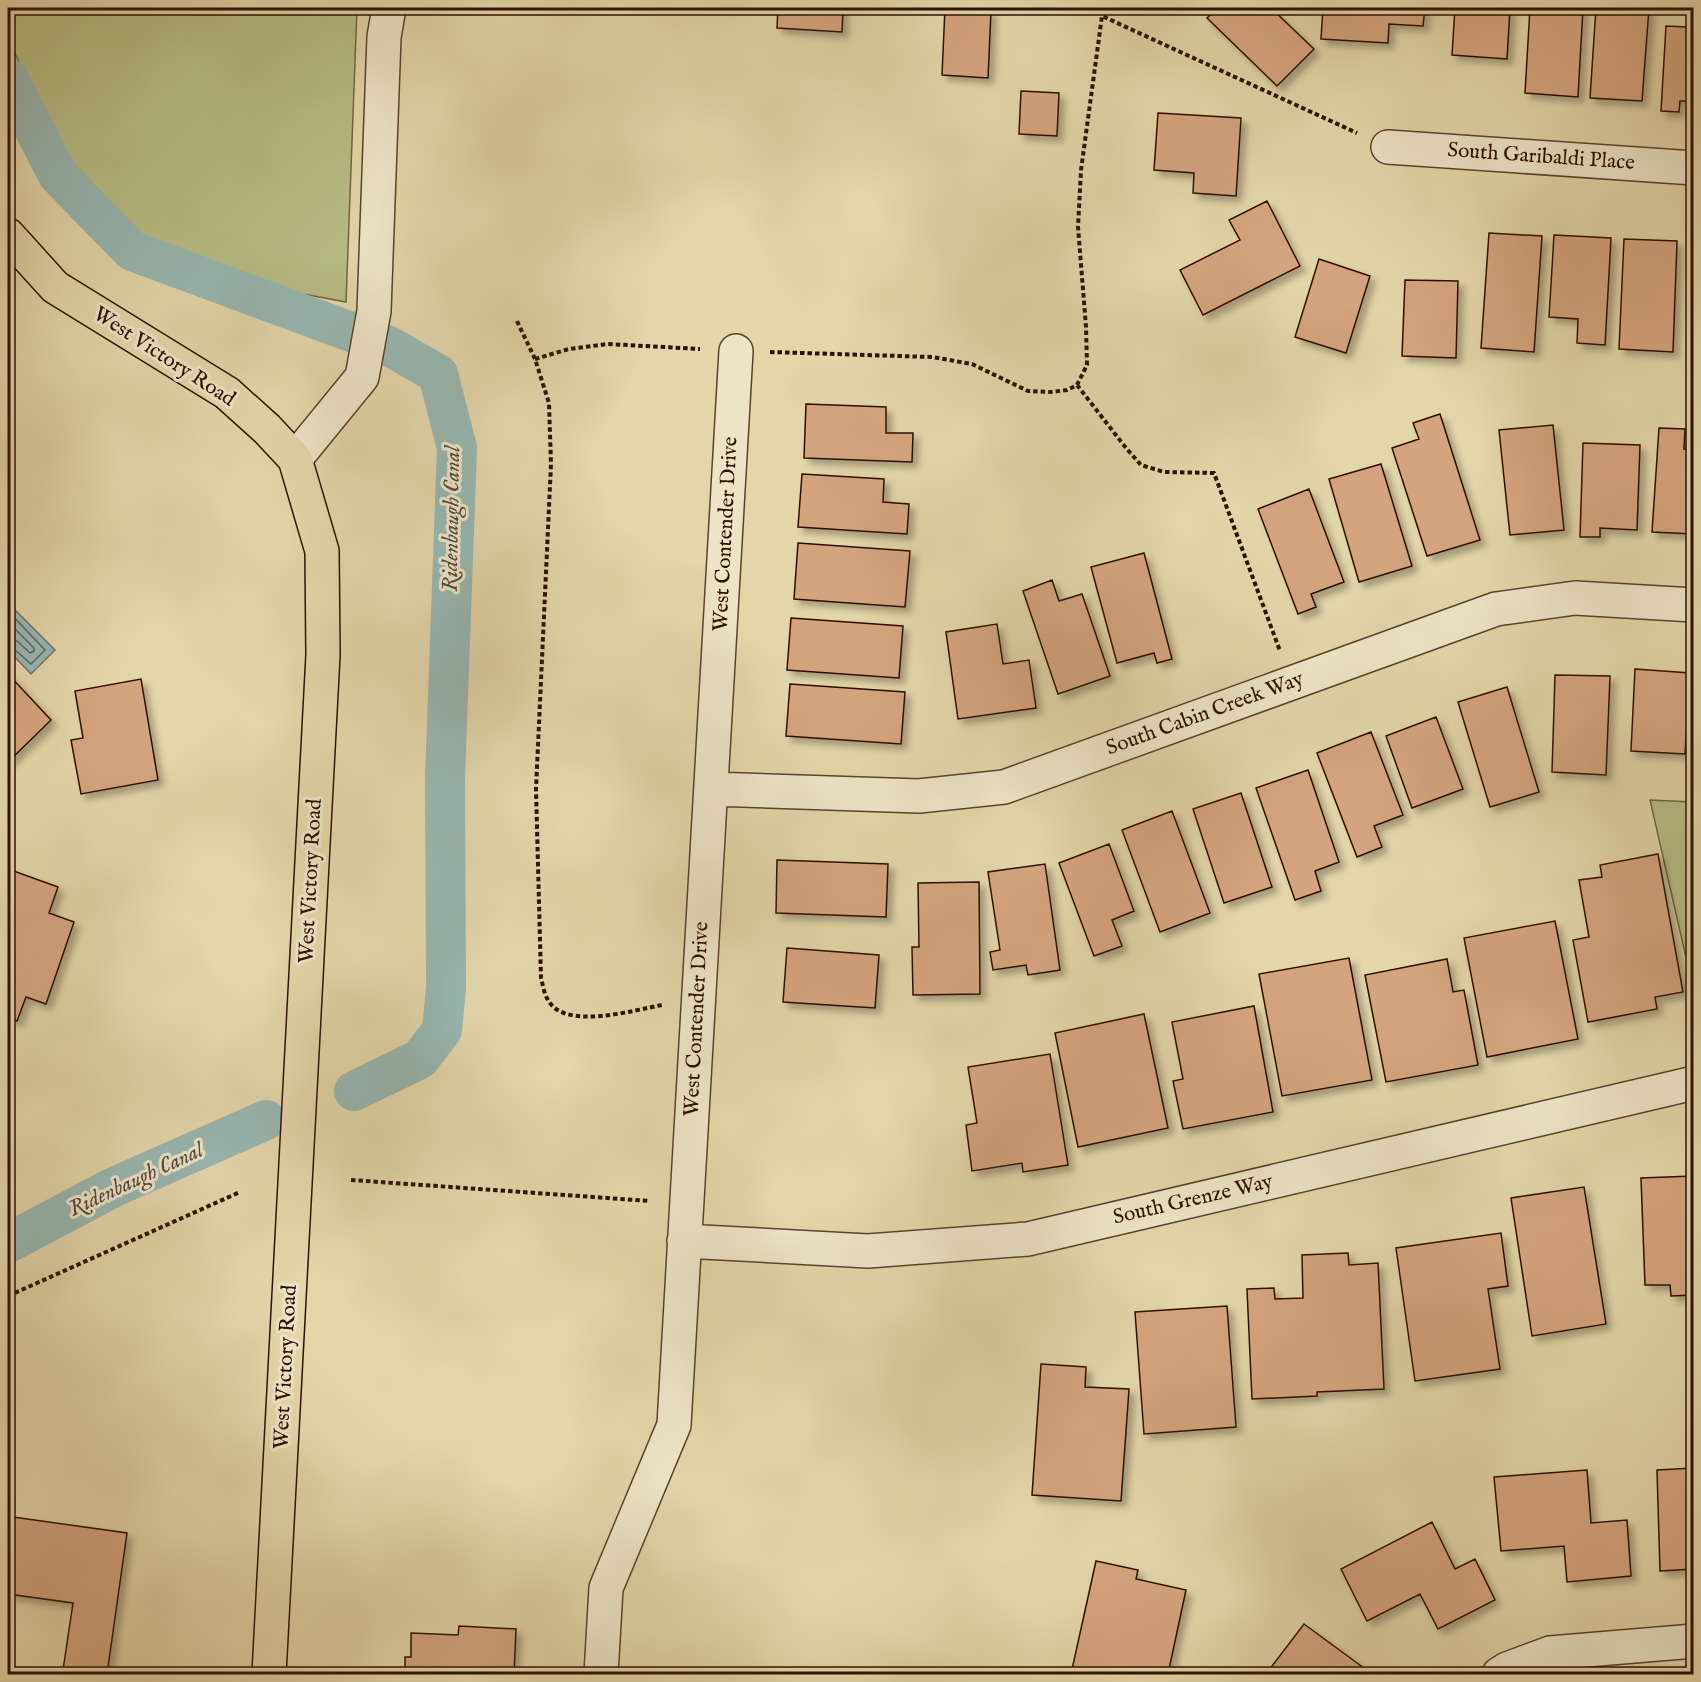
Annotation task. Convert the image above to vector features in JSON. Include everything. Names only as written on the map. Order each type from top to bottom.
[{"type":"main road","name":"West Victory Road","points":[[8,235],[55,287],[227,393],[267,429],[295,459],[322,551],[323,655],[269,1674]]},
{"type":"street","points":[[295,459],[362,377],[374,311],[384,37],[390,8]]},
{"type":"street","name":"South Garibaldi Place","points":[[1388,147],[1694,168]]},
{"type":"street","name":"West Contender Drive","points":[[601,1674],[606,1588],[674,1425],[736,351]]},
{"type":"street","name":"South Cabin Creek Way","points":[[711,789],[919,796],[1004,787],[1496,609],[1575,598],[1694,605]]},
{"type":"street","name":"South Grenze Way","points":[[684,1240],[868,1251],[1028,1239],[1694,1083]]},
{"type":"street","points":[[1499,1674],[1550,1653],[1694,1641]]},
{"type":"path","points":[[535,359],[569,349],[608,344],[736,351],[932,357],[972,364],[1028,391],[1051,392],[1067,390],[1077,385],[1087,365],[1078,227],[1082,170],[1102,16],[1388,147]]},
{"type":"path","points":[[517,321],[535,359],[549,403],[551,464],[536,789],[541,978],[548,1002],[566,1014],[588,1018],[698,999]]},
{"type":"path","points":[[1077,385],[1141,465],[1164,472],[1214,473],[1292,682]]},
{"type":"path","points":[[351,1180],[686,1204]]},
{"type":"path","points":[[8,1296],[240,1192]]},
{"type":"green space","points":[[8,8],[357,8],[346,302],[176,270],[78,191],[8,38]]},
{"type":"green space","points":[[1650,800],[1693,802],[1693,988]]},
{"type":"water","points":[[8,603],[55,650],[31,674],[8,650]]},
{"type":"building","points":[[778,8],[843,8],[842,32],[777,28]]},
{"type":"building","points":[[945,8],[991,11],[988,78],[942,75]]},
{"type":"building","points":[[1217,8],[1271,8],[1314,49],[1277,86],[1207,18]]},
{"type":"building","points":[[1323,8],[1425,8],[1423,26],[1389,24],[1388,43],[1321,39]]},
{"type":"building","points":[[1455,8],[1510,8],[1507,59],[1452,55]]},
{"type":"building","points":[[1530,8],[1583,8],[1578,97],[1525,93]]},
{"type":"building","points":[[1596,8],[1649,8],[1642,101],[1590,98]]},
{"type":"building","points":[[1688,8],[1694,8],[1694,101],[1680,101],[1679,112],[1661,111],[1666,26],[1687,27]]},
{"type":"building","points":[[1021,91],[1059,93],[1057,136],[1019,134]]},
{"type":"building","points":[[1158,113],[1241,118],[1236,196],[1193,193],[1194,173],[1154,170]]},
{"type":"building","points":[[1267,201],[1300,266],[1203,315],[1180,270],[1240,240],[1229,220]]},
{"type":"building","points":[[1489,233],[1542,236],[1534,352],[1481,348]]},
{"type":"building","points":[[1554,235],[1611,238],[1605,345],[1577,343],[1578,319],[1549,317]]},
{"type":"building","points":[[1624,239],[1677,241],[1673,352],[1619,349]]},
{"type":"building","points":[[1319,259],[1370,276],[1346,353],[1295,337]]},
{"type":"building","points":[[1405,280],[1458,281],[1456,358],[1402,356]]},
{"type":"building","points":[[806,404],[886,407],[886,433],[913,433],[912,462],[804,458]]},
{"type":"building","points":[[1440,414],[1480,540],[1427,556],[1392,448],[1419,439],[1413,423]]},
{"type":"building","points":[[1553,425],[1564,530],[1510,535],[1499,430]]},
{"type":"building","points":[[1659,428],[1685,429],[1684,449],[1694,450],[1694,534],[1652,532]]},
{"type":"building","points":[[1583,443],[1640,445],[1637,530],[1600,528],[1600,537],[1580,537]]},
{"type":"building","points":[[1381,464],[1412,566],[1359,582],[1329,479]]},
{"type":"building","points":[[802,474],[884,479],[883,502],[909,504],[907,534],[798,527]]},
{"type":"building","points":[[1309,489],[1344,582],[1311,594],[1316,607],[1298,614],[1258,509]]},
{"type":"building","points":[[798,543],[910,551],[905,607],[794,599]]},
{"type":"building","points":[[1144,553],[1172,659],[1157,663],[1154,653],[1117,663],[1091,567]]},
{"type":"building","points":[[1052,580],[1059,601],[1082,594],[1110,676],[1058,694],[1023,591]]},
{"type":"building","points":[[791,618],[903,626],[899,678],[787,670]]},
{"type":"building","points":[[997,624],[1003,664],[1029,660],[1036,708],[958,719],[946,632]]},
{"type":"building","points":[[1635,669],[1690,673],[1685,754],[1631,751]]},
{"type":"building","points":[[8,674],[51,720],[8,762]]},
{"type":"building","points":[[1555,675],[1610,676],[1606,775],[1552,772]]},
{"type":"building","points":[[141,679],[158,780],[81,794],[71,740],[83,738],[75,691]]},
{"type":"building","points":[[790,684],[905,692],[901,744],[786,736]]},
{"type":"building","points":[[1507,687],[1539,792],[1490,807],[1458,702]]},
{"type":"building","points":[[1436,717],[1463,789],[1412,808],[1386,736]]},
{"type":"building","points":[[1371,732],[1403,815],[1374,826],[1382,847],[1357,857],[1317,753]]},
{"type":"building","points":[[1308,770],[1339,862],[1315,871],[1321,891],[1295,900],[1256,788]]},
{"type":"building","points":[[1241,793],[1272,887],[1224,903],[1193,809]]},
{"type":"building","points":[[1172,811],[1210,913],[1160,932],[1122,830]]},
{"type":"building","points":[[1109,844],[1134,911],[1112,920],[1122,946],[1094,956],[1059,863]]},
{"type":"building","points":[[1658,854],[1683,992],[1655,997],[1657,1009],[1588,1022],[1573,940],[1589,937],[1579,880],[1602,877],[1600,865]]},
{"type":"building","points":[[777,860],[888,864],[886,917],[776,913]]},
{"type":"building","points":[[1045,864],[1060,970],[1028,975],[1026,965],[993,970],[990,952],[1000,950],[988,872]]},
{"type":"building","points":[[8,869],[58,887],[49,913],[74,922],[46,1004],[26,997],[17,1021],[8,1018]]},
{"type":"building","points":[[979,882],[980,994],[913,995],[912,947],[919,947],[918,883]]},
{"type":"building","points":[[1555,921],[1578,1039],[1487,1057],[1464,938]]},
{"type":"building","points":[[787,948],[879,955],[875,1008],[783,1002]]},
{"type":"building","points":[[1349,958],[1372,1080],[1282,1096],[1259,974]]},
{"type":"building","points":[[1447,959],[1453,992],[1464,990],[1478,1065],[1386,1082],[1365,975]]},
{"type":"building","points":[[1254,1006],[1273,1112],[1183,1129],[1173,1081],[1183,1079],[1172,1022]]},
{"type":"building","points":[[1144,1014],[1168,1128],[1078,1147],[1055,1033]]},
{"type":"building","points":[[1050,1054],[1068,1165],[1023,1172],[1022,1163],[972,1171],[966,1125],[977,1123],[968,1067]]},
{"type":"building","points":[[1694,1176],[1694,1295],[1671,1296],[1670,1285],[1645,1285],[1641,1178]]},
{"type":"building","points":[[1584,1187],[1606,1324],[1532,1336],[1511,1198]]},
{"type":"building","points":[[1501,1233],[1508,1286],[1488,1289],[1500,1369],[1415,1381],[1396,1248]]},
{"type":"building","points":[[1348,1253],[1349,1265],[1378,1263],[1384,1389],[1317,1392],[1317,1396],[1252,1399],[1247,1289],[1274,1288],[1275,1299],[1303,1298],[1302,1255]]},
{"type":"building","points":[[1227,1306],[1236,1427],[1144,1434],[1135,1312]]},
{"type":"building","points":[[1041,1364],[1086,1367],[1085,1387],[1129,1389],[1121,1501],[1032,1495]]},
{"type":"building","points":[[1694,1468],[1694,1569],[1660,1571],[1657,1470]]},
{"type":"building","points":[[1587,1470],[1591,1523],[1627,1520],[1631,1576],[1567,1582],[1564,1546],[1501,1551],[1494,1477]]},
{"type":"building","points":[[13,1517],[127,1533],[107,1674],[63,1670],[73,1603],[8,1594],[8,1557]]},
{"type":"building","points":[[1432,1522],[1455,1569],[1475,1559],[1495,1600],[1438,1629],[1420,1594],[1367,1621],[1341,1569]]},
{"type":"building","points":[[1096,1561],[1138,1570],[1136,1579],[1186,1590],[1168,1674],[1071,1674]]},
{"type":"building","points":[[1304,1624],[1372,1674],[1266,1674]]},
{"type":"building","points":[[459,1626],[516,1629],[514,1674],[405,1674],[405,1657],[411,1657],[411,1633],[458,1635]]},
{"type":"waterway","name":"Ridenbaugh Canal","points":[[8,78],[58,175],[132,251],[389,346],[438,374],[457,448],[445,778],[446,988],[442,1030],[420,1059],[354,1091]]},
{"type":"waterway","name":"Ridenbaugh Canal","points":[[8,1243],[114,1187],[266,1120]]}]
